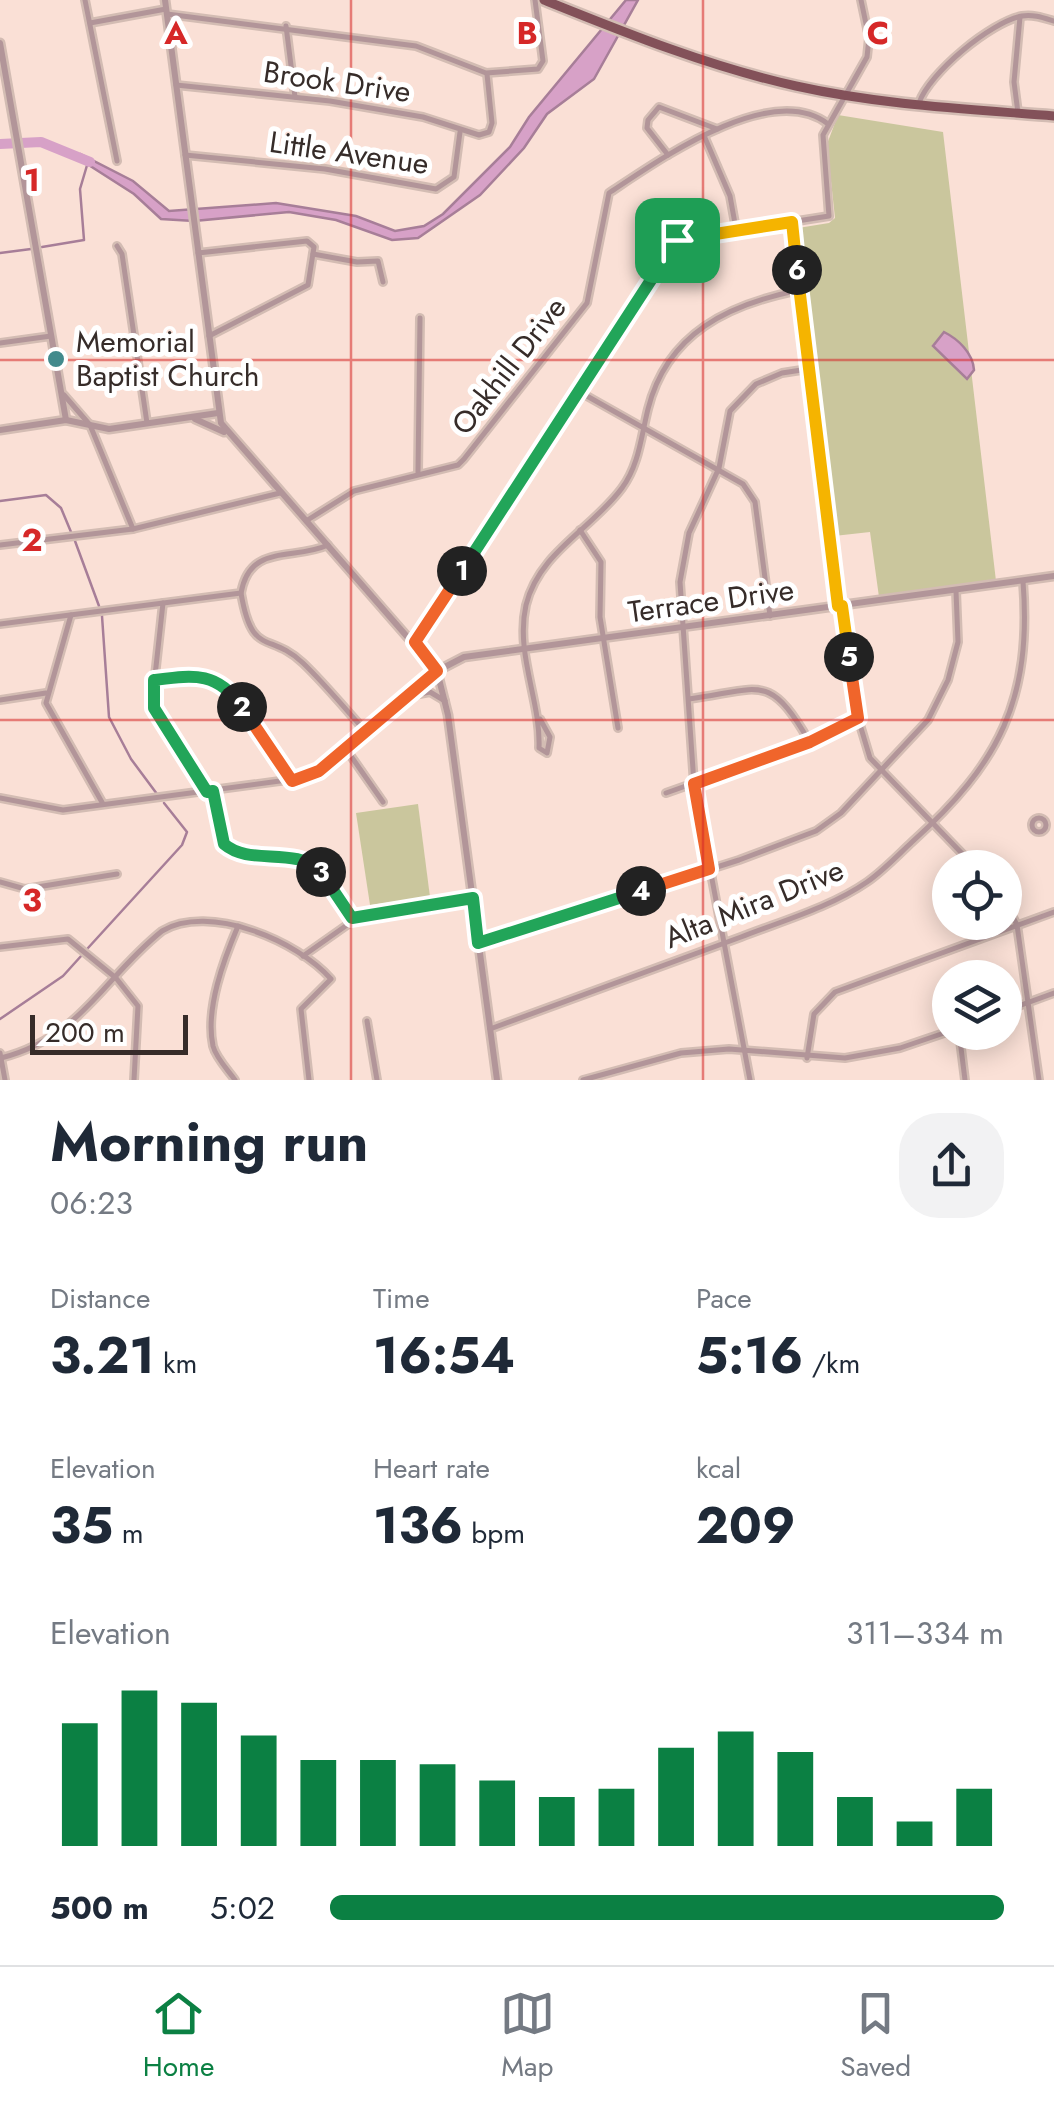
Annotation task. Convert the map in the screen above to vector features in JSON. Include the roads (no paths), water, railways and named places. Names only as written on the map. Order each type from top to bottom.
[{"type":"main road","points":[[544,0],[636,36],[763,78],[845,96],[918,106],[1054,116]]},
{"type":"street","points":[[85,0],[118,161]]},
{"type":"street","points":[[90,24],[166,8],[416,46],[486,73],[538,69],[543,62],[535,0]]},
{"type":"street","points":[[415,642],[677,240],[824,219],[831,205],[822,144],[828,124],[868,57],[869,38],[861,0]]},
{"type":"street","points":[[166,8],[218,414],[226,433],[437,671],[446,702],[496,1080]]},
{"type":"street","points":[[1018,113],[1014,82],[1020,16]]},
{"type":"street","points":[[918,106],[938,70],[1020,16],[1054,21]]},
{"type":"street","points":[[286,26],[295,97]]},
{"type":"street","points":[[0,43],[66,420]]},
{"type":"street","name":"Brook Drive","points":[[176,85],[295,97],[423,118],[470,134],[489,132],[492,123],[486,73]]},
{"type":"street","points":[[0,102],[10,100]]},
{"type":"street","points":[[668,155],[647,128],[648,120],[660,107],[719,130]]},
{"type":"street","name":"Oakhill Drive","points":[[306,522],[352,491],[458,465],[464,460],[540,358],[566,334],[591,294],[606,197],[668,155],[753,115],[808,111],[828,124]]},
{"type":"street","name":"Little Avenue","points":[[185,155],[325,169],[436,189],[454,177],[460,130]]},
{"type":"street","points":[[705,137],[730,196],[736,229]]},
{"type":"street","points":[[792,222],[808,369],[858,718],[870,758],[882,774],[959,850]]},
{"type":"street","points":[[198,254],[307,241],[314,254],[308,285],[208,336]]},
{"type":"street","points":[[116,246],[122,254],[147,424]]},
{"type":"street","points":[[314,254],[357,262],[378,261],[383,282]]},
{"type":"street","points":[[540,720],[539,748],[547,753],[550,737],[531,696],[525,648],[527,603],[536,580],[625,484],[636,464],[658,380],[697,330],[747,301],[800,290]]},
{"type":"street","points":[[418,472],[420,318]]},
{"type":"street","points":[[0,343],[53,335]]},
{"type":"street","points":[[750,1080],[694,784],[680,598],[682,560],[689,533],[719,468],[724,426],[741,397],[769,377],[808,369]]},
{"type":"street","points":[[578,391],[719,468],[753,496],[770,616]]},
{"type":"street","points":[[62,393],[90,425],[132,529]]},
{"type":"street","points":[[0,430],[66,420],[109,429],[218,414]]},
{"type":"street","points":[[183,418],[205,422],[226,433]]},
{"type":"street","points":[[0,546],[132,529],[280,493]]},
{"type":"street","points":[[580,530],[600,556],[603,638],[618,728]]},
{"type":"street","points":[[328,545],[259,560],[249,569],[240,594],[246,620],[256,637],[297,658],[367,733]]},
{"type":"street","name":"Terrace Drive","points":[[437,671],[464,657],[1054,576]]},
{"type":"street","name":"Alta Mira Drive","points":[[490,1029],[724,943],[866,883],[933,823],[983,766],[1007,725],[1028,637],[1023,581]]},
{"type":"street","points":[[478,943],[709,869],[816,830],[882,774],[928,720],[948,680],[958,642],[956,590]]},
{"type":"street","points":[[0,624],[240,594]]},
{"type":"street","points":[[163,603],[154,708],[210,792],[220,838],[229,849],[310,862],[352,918]]},
{"type":"street","points":[[71,616],[46,703],[104,805]]},
{"type":"street","points":[[0,798],[54,810],[292,781],[319,771],[437,671]]},
{"type":"street","points":[[154,680],[200,675],[224,684],[292,781]]},
{"type":"street","points":[[411,696],[430,692],[446,702]]},
{"type":"street","points":[[688,699],[772,692],[786,700],[810,742]]},
{"type":"street","points":[[0,700],[46,694]]},
{"type":"street","points":[[666,793],[810,742],[858,718]]},
{"type":"street","points":[[346,749],[383,802]]},
{"type":"street","points":[[1045,823],[1054,820]]},
{"type":"street","points":[[0,882],[25,889],[117,874]]},
{"type":"street","points":[[303,956],[352,918],[473,898]]},
{"type":"street","points":[[1022,923],[1054,912]]},
{"type":"street","points":[[5,1080],[0,1056],[54,1038],[152,939],[174,924],[200,918],[238,926],[303,956],[331,979],[301,1008],[309,1080]]},
{"type":"street","points":[[236,1080],[216,1053],[212,1035],[224,960],[238,926]]},
{"type":"street","points":[[0,946],[68,938],[116,978],[134,997],[140,1011],[134,1080]]},
{"type":"street","points":[[807,1058],[814,1014],[834,992],[976,940]]},
{"type":"street","points":[[1020,940],[1039,1080]]},
{"type":"street","points":[[1022,1005],[1054,993]]},
{"type":"street","points":[[367,1020],[378,1080]]},
{"type":"street","points":[[583,1080],[682,1052],[746,1050],[807,1058],[870,1054],[932,1036]]},
{"type":"street","points":[[961,1050],[965,1080]]},
{"type":"waterway","points":[[0,144],[41,142],[90,162]]},
{"type":"waterway","points":[[42,247],[84,240],[80,189],[88,162]]},
{"type":"waterway","points":[[0,253],[31,249]]},
{"type":"waterway","points":[[0,501],[46,495],[61,508],[71,532]]},
{"type":"waterway","points":[[75,541],[99,606]]},
{"type":"waterway","points":[[102,616],[109,717],[131,759],[157,794]]},
{"type":"waterway","points":[[88,948],[182,845],[187,832],[164,803]]},
{"type":"waterway","points":[[0,1019],[63,976],[82,955]]},
{"type":"place","name":"Memorial Baptist Church","points":[[56,359]]}]
